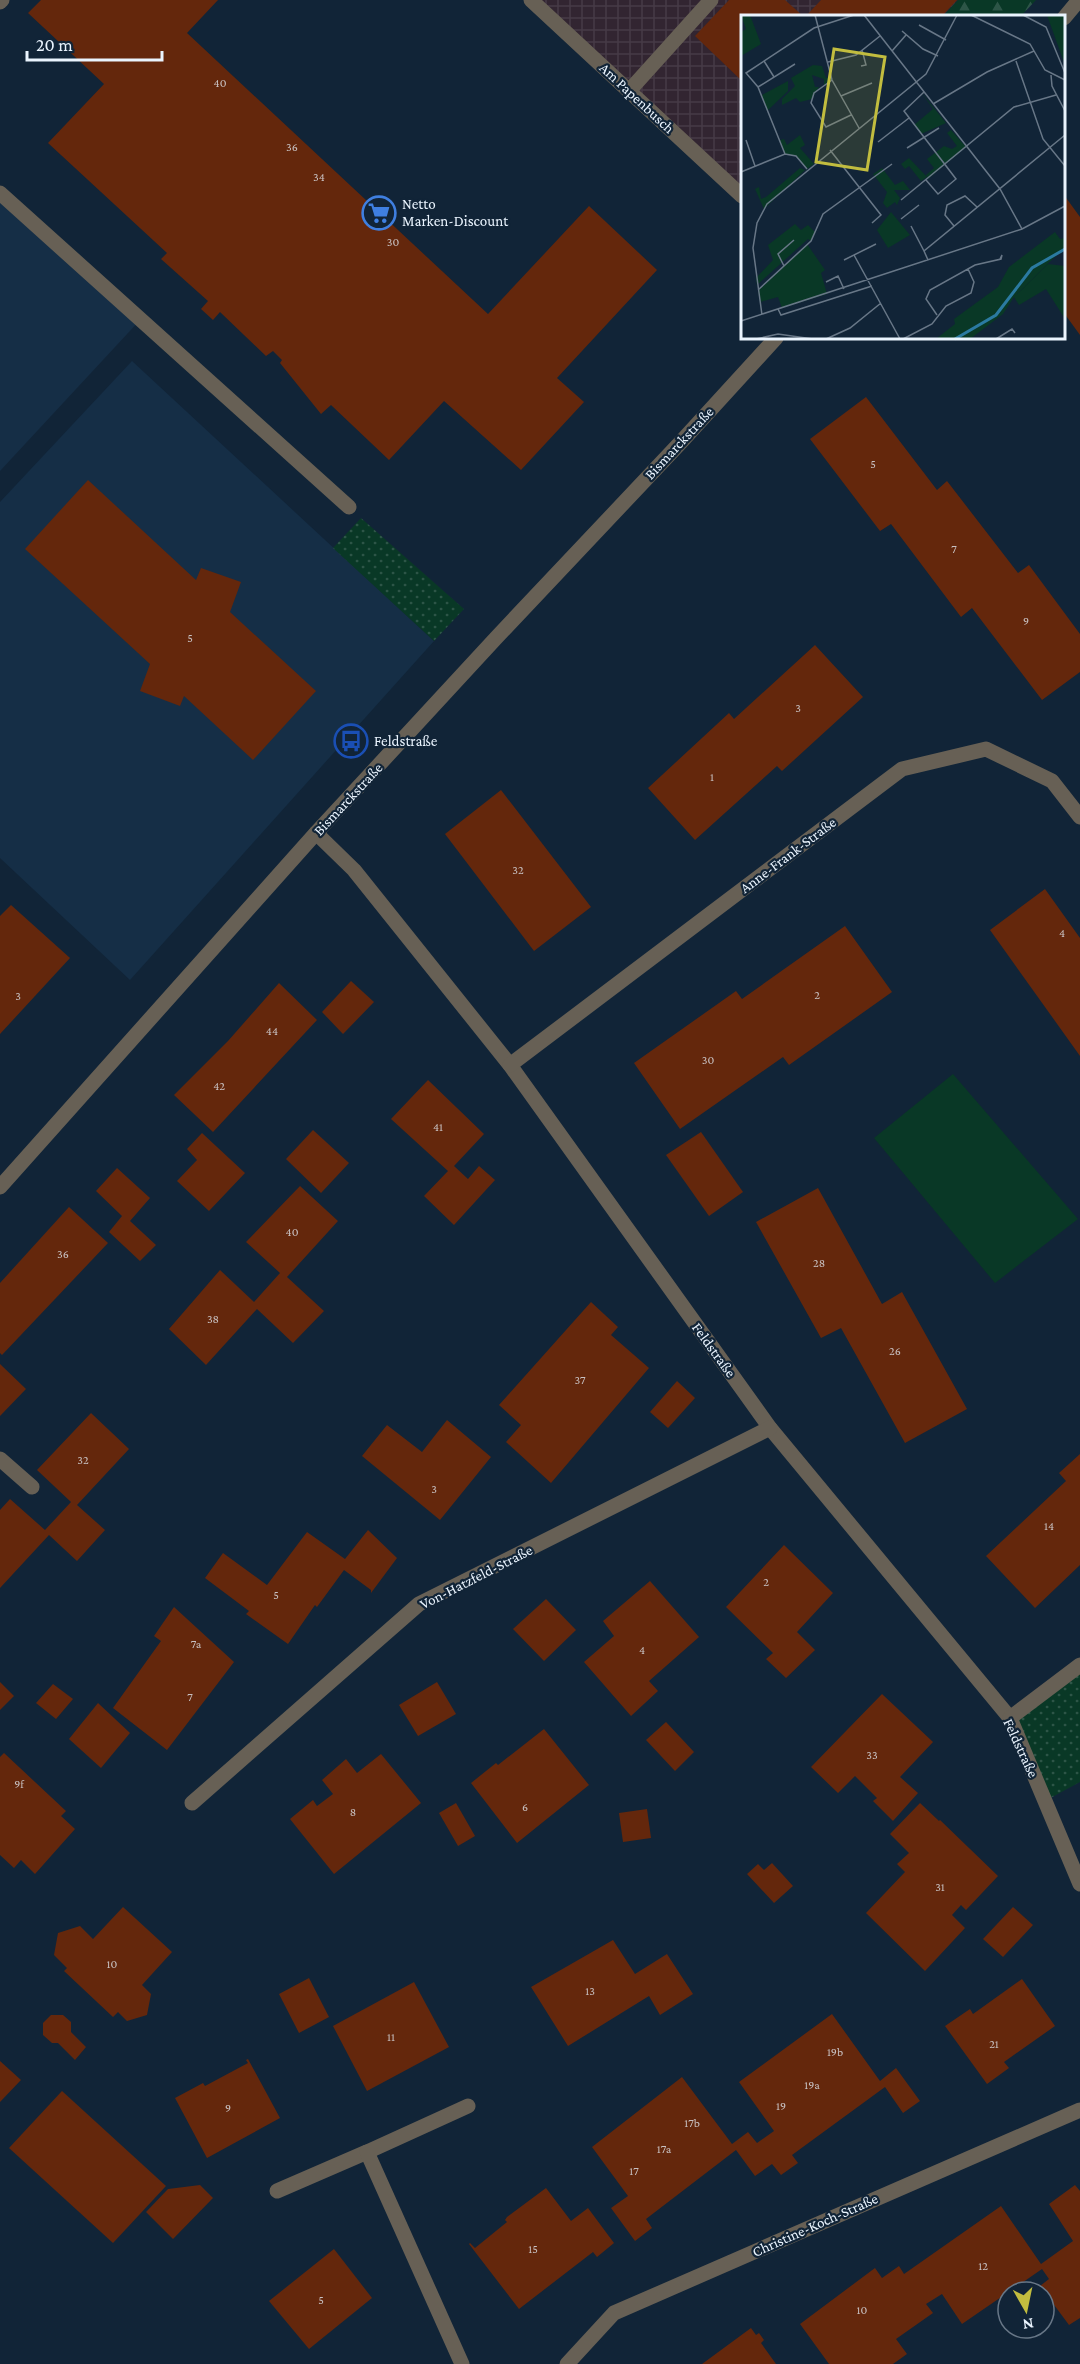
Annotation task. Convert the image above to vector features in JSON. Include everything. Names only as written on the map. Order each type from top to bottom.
[{"type":"street","name":"Am Papenbusch","points":[[531,0],[741,195]]},
{"type":"street","points":[[629,91],[711,0]]},
{"type":"street","points":[[1065,17],[1079,0]]},
{"type":"street","points":[[0,193],[349,507]]},
{"type":"street","name":"Bismarckstraße","points":[[0,1187],[316,833],[775,339]]},
{"type":"street","name":"Anne-Frank-Straße","points":[[510,1065],[902,769],[986,749],[1052,781],[1080,817]]},
{"type":"street","name":"Feldstraße","points":[[316,833],[354,870],[510,1065],[770,1428],[1010,1718],[1080,1884]]},
{"type":"street","name":"Von-Hatzfeld-Straße","points":[[192,1803],[419,1604],[770,1428]]},
{"type":"street","points":[[0,1459],[32,1487]]},
{"type":"street","points":[[1010,1718],[1080,1665]]},
{"type":"street","points":[[277,2191],[468,2106]]},
{"type":"street","name":"Christine-Koch-Straße","points":[[567,2364],[614,2313],[1080,2110]]},
{"type":"street","points":[[367,2152],[462,2364]]},
{"type":"shaded area","points":[[535,0],[958,0],[944,15],[741,15],[741,194]]},
{"type":"shaded area","points":[[0,193],[141,319],[0,471]]},
{"type":"shaded area","points":[[132,361],[434,641],[130,980],[0,858],[0,502]]},
{"type":"green space","points":[[958,0],[1036,0],[1022,15],[944,15]]},
{"type":"green space","points":[[361,518],[464,609],[434,641],[333,548]]},
{"type":"green space","points":[[953,1074],[1078,1219],[995,1283],[874,1138]]},
{"type":"green space","points":[[1080,1665],[1080,1782],[1045,1801],[1010,1718]]},
{"type":"building","points":[[41,0],[218,0],[187,33],[488,314],[589,206],[657,270],[557,378],[584,402],[521,470],[444,401],[389,460],[331,405],[321,414],[273,351],[266,356],[220,312],[213,320],[201,309],[208,301],[161,259],[167,253],[48,143],[104,84],[28,13]]},
{"type":"building","points":[[729,0],[785,0],[802,15],[741,15],[741,80],[695,36]]},
{"type":"building","points":[[821,0],[957,0],[943,15],[807,15]]},
{"type":"building","points":[[1065,196],[1080,217],[1080,335],[1065,314]]},
{"type":"building","points":[[866,397],[937,490],[947,481],[1018,573],[1029,565],[1080,634],[1080,672],[1042,700],[972,608],[961,617],[891,524],[880,531],[810,439]]},
{"type":"building","points":[[88,480],[196,580],[201,568],[241,582],[230,612],[316,691],[253,760],[184,696],[180,706],[140,691],[150,664],[25,549]]},
{"type":"building","points":[[815,645],[863,697],[782,771],[777,766],[695,840],[648,788],[729,713],[734,719]]},
{"type":"building","points":[[501,790],[591,907],[534,951],[445,834]]},
{"type":"building","points":[[1045,889],[1080,938],[1080,1056],[990,930]]},
{"type":"building","points":[[11,905],[70,958],[0,1034],[0,916]]},
{"type":"building","points":[[845,926],[892,992],[789,1065],[783,1057],[680,1129],[634,1063],[736,991],[742,999]]},
{"type":"building","points":[[351,981],[374,1002],[343,1034],[322,1012]]},
{"type":"building","points":[[279,983],[317,1020],[213,1132],[174,1095],[228,1041]]},
{"type":"building","points":[[428,1080],[484,1134],[454,1166],[468,1179],[479,1166],[495,1180],[454,1225],[424,1196],[448,1171],[391,1119]]},
{"type":"building","points":[[313,1130],[349,1163],[321,1193],[286,1159]]},
{"type":"building","points":[[701,1132],[743,1192],[709,1216],[666,1155]]},
{"type":"building","points":[[202,1133],[245,1173],[209,1211],[177,1181],[197,1160],[187,1149]]},
{"type":"building","points":[[117,1168],[150,1198],[130,1221],[156,1245],[140,1261],[109,1232],[122,1216],[96,1191]]},
{"type":"building","points":[[300,1186],[338,1221],[287,1277],[324,1311],[293,1343],[257,1309],[206,1365],[169,1329],[220,1270],[254,1302],[280,1273],[246,1242]]},
{"type":"building","points":[[818,1188],[882,1304],[902,1292],[967,1409],[905,1443],[841,1328],[821,1338],[756,1222]]},
{"type":"building","points":[[69,1207],[108,1243],[2,1355],[0,1353],[0,1283]]},
{"type":"building","points":[[591,1302],[618,1327],[611,1335],[649,1368],[551,1483],[506,1442],[521,1425],[499,1405]]},
{"type":"building","points":[[0,1364],[26,1389],[0,1416]]},
{"type":"building","points":[[677,1381],[695,1398],[668,1428],[650,1412]]},
{"type":"building","points":[[91,1413],[129,1449],[77,1505],[105,1530],[77,1561],[49,1535],[0,1588],[0,1510],[10,1499],[45,1530],[71,1502],[37,1470]]},
{"type":"building","points":[[447,1420],[491,1457],[440,1520],[362,1456],[387,1425],[422,1452]]},
{"type":"building","points":[[1080,1454],[1080,1565],[1035,1608],[986,1556],[1066,1481],[1059,1473]]},
{"type":"building","points":[[368,1530],[397,1558],[371,1593],[371,1590],[344,1570],[317,1607],[315,1605],[288,1644],[246,1614],[249,1611],[205,1578],[223,1553],[267,1585],[307,1532],[345,1559]]},
{"type":"building","points":[[784,1545],[833,1593],[797,1632],[815,1650],[786,1678],[766,1659],[773,1653],[726,1607]]},
{"type":"building","points":[[650,1581],[699,1637],[649,1681],[658,1691],[631,1716],[584,1662],[614,1636],[603,1621]]},
{"type":"building","points":[[546,1599],[576,1630],[544,1661],[513,1629]]},
{"type":"building","points":[[174,1607],[234,1662],[167,1750],[113,1708],[161,1641],[154,1636]]},
{"type":"building","points":[[0,1682],[14,1696],[0,1710]]},
{"type":"building","points":[[437,1682],[456,1714],[418,1736],[399,1705]]},
{"type":"building","points":[[53,1684],[73,1699],[56,1719],[36,1703]]},
{"type":"building","points":[[882,1694],[933,1742],[900,1777],[918,1793],[893,1821],[873,1801],[877,1798],[855,1776],[838,1793],[811,1767]]},
{"type":"building","points":[[98,1703],[130,1733],[101,1768],[69,1739]]},
{"type":"building","points":[[666,1722],[694,1752],[675,1771],[646,1740]]},
{"type":"building","points":[[544,1729],[589,1785],[517,1843],[471,1783]]},
{"type":"building","points":[[4,1753],[66,1811],[61,1816],[75,1829],[35,1874],[21,1860],[14,1868],[0,1855],[0,1757]]},
{"type":"building","points":[[381,1754],[421,1803],[334,1874],[290,1819],[313,1800],[317,1806],[333,1794],[322,1780],[346,1759],[357,1773]]},
{"type":"building","points":[[456,1803],[475,1836],[458,1846],[439,1813]]},
{"type":"building","points":[[920,1803],[998,1876],[966,1910],[961,1905],[952,1915],[965,1928],[925,1971],[866,1913],[905,1872],[897,1864],[909,1853],[890,1834]]},
{"type":"building","points":[[647,1809],[651,1838],[623,1842],[619,1813]]},
{"type":"building","points":[[772,1863],[793,1886],[774,1903],[747,1874],[758,1864],[764,1870]]},
{"type":"building","points":[[123,1907],[172,1952],[142,1985],[151,1994],[147,2015],[127,2021],[118,2012],[113,2017],[64,1971],[67,1968],[54,1955],[58,1933],[80,1926],[93,1939]]},
{"type":"building","points":[[1013,1907],[1033,1925],[1003,1957],[983,1939]]},
{"type":"building","points":[[613,1940],[635,1974],[667,1954],[693,1994],[660,2015],[649,1996],[568,2046],[531,1987]]},
{"type":"building","points":[[309,1978],[329,2017],[299,2033],[279,1994]]},
{"type":"building","points":[[1022,1979],[1055,2026],[1004,2062],[1009,2068],[987,2084],[945,2026],[970,2009],[973,2014]]},
{"type":"building","points":[[414,1982],[449,2047],[367,2091],[333,2026]]},
{"type":"building","points":[[832,2014],[880,2081],[896,2068],[920,2101],[903,2113],[885,2087],[792,2155],[798,2163],[781,2175],[772,2164],[755,2176],[736,2150],[646,2219],[652,2228],[635,2241],[611,2208],[628,2196],[592,2147],[682,2077],[732,2144],[748,2132],[757,2143],[774,2131],[739,2082]]},
{"type":"building","points":[[51,2015],[63,2015],[71,2022],[71,2032],[86,2047],[75,2060],[58,2043],[52,2043],[43,2035],[43,2023]]},
{"type":"building","points":[[248,2059],[280,2118],[207,2158],[175,2098],[203,2083],[205,2086],[248,2063],[246,2060]]},
{"type":"building","points":[[0,2061],[21,2080],[0,2102]]},
{"type":"building","points":[[62,2091],[166,2186],[113,2243],[9,2148]]},
{"type":"building","points":[[200,2185],[213,2198],[173,2239],[146,2212],[168,2189]]},
{"type":"building","points":[[1075,2185],[1080,2191],[1080,2318],[1069,2325],[1056,2308],[1056,2280],[1048,2280],[1042,2269],[1026,2280],[996,2280],[996,2301],[962,2324],[942,2294],[926,2304],[933,2313],[896,2339],[907,2354],[893,2364],[829,2364],[800,2324],[875,2268],[882,2278],[899,2266],[904,2274],[1001,2206],[1041,2264],[1073,2241],[1049,2204]]},
{"type":"building","points":[[546,2188],[571,2221],[588,2208],[614,2243],[597,2257],[593,2252],[519,2309],[469,2244],[475,2248],[507,2222],[505,2220],[507,2217]]},
{"type":"building","points":[[334,2249],[372,2298],[309,2349],[269,2301]]},
{"type":"building","points":[[751,2328],[764,2340],[761,2343],[776,2364],[702,2364]]},
{"type":"place","name":"Netto Marken-Discount","points":[[379,213]]},
{"type":"place","name":"Feldstraße","points":[[351,741]]}]
